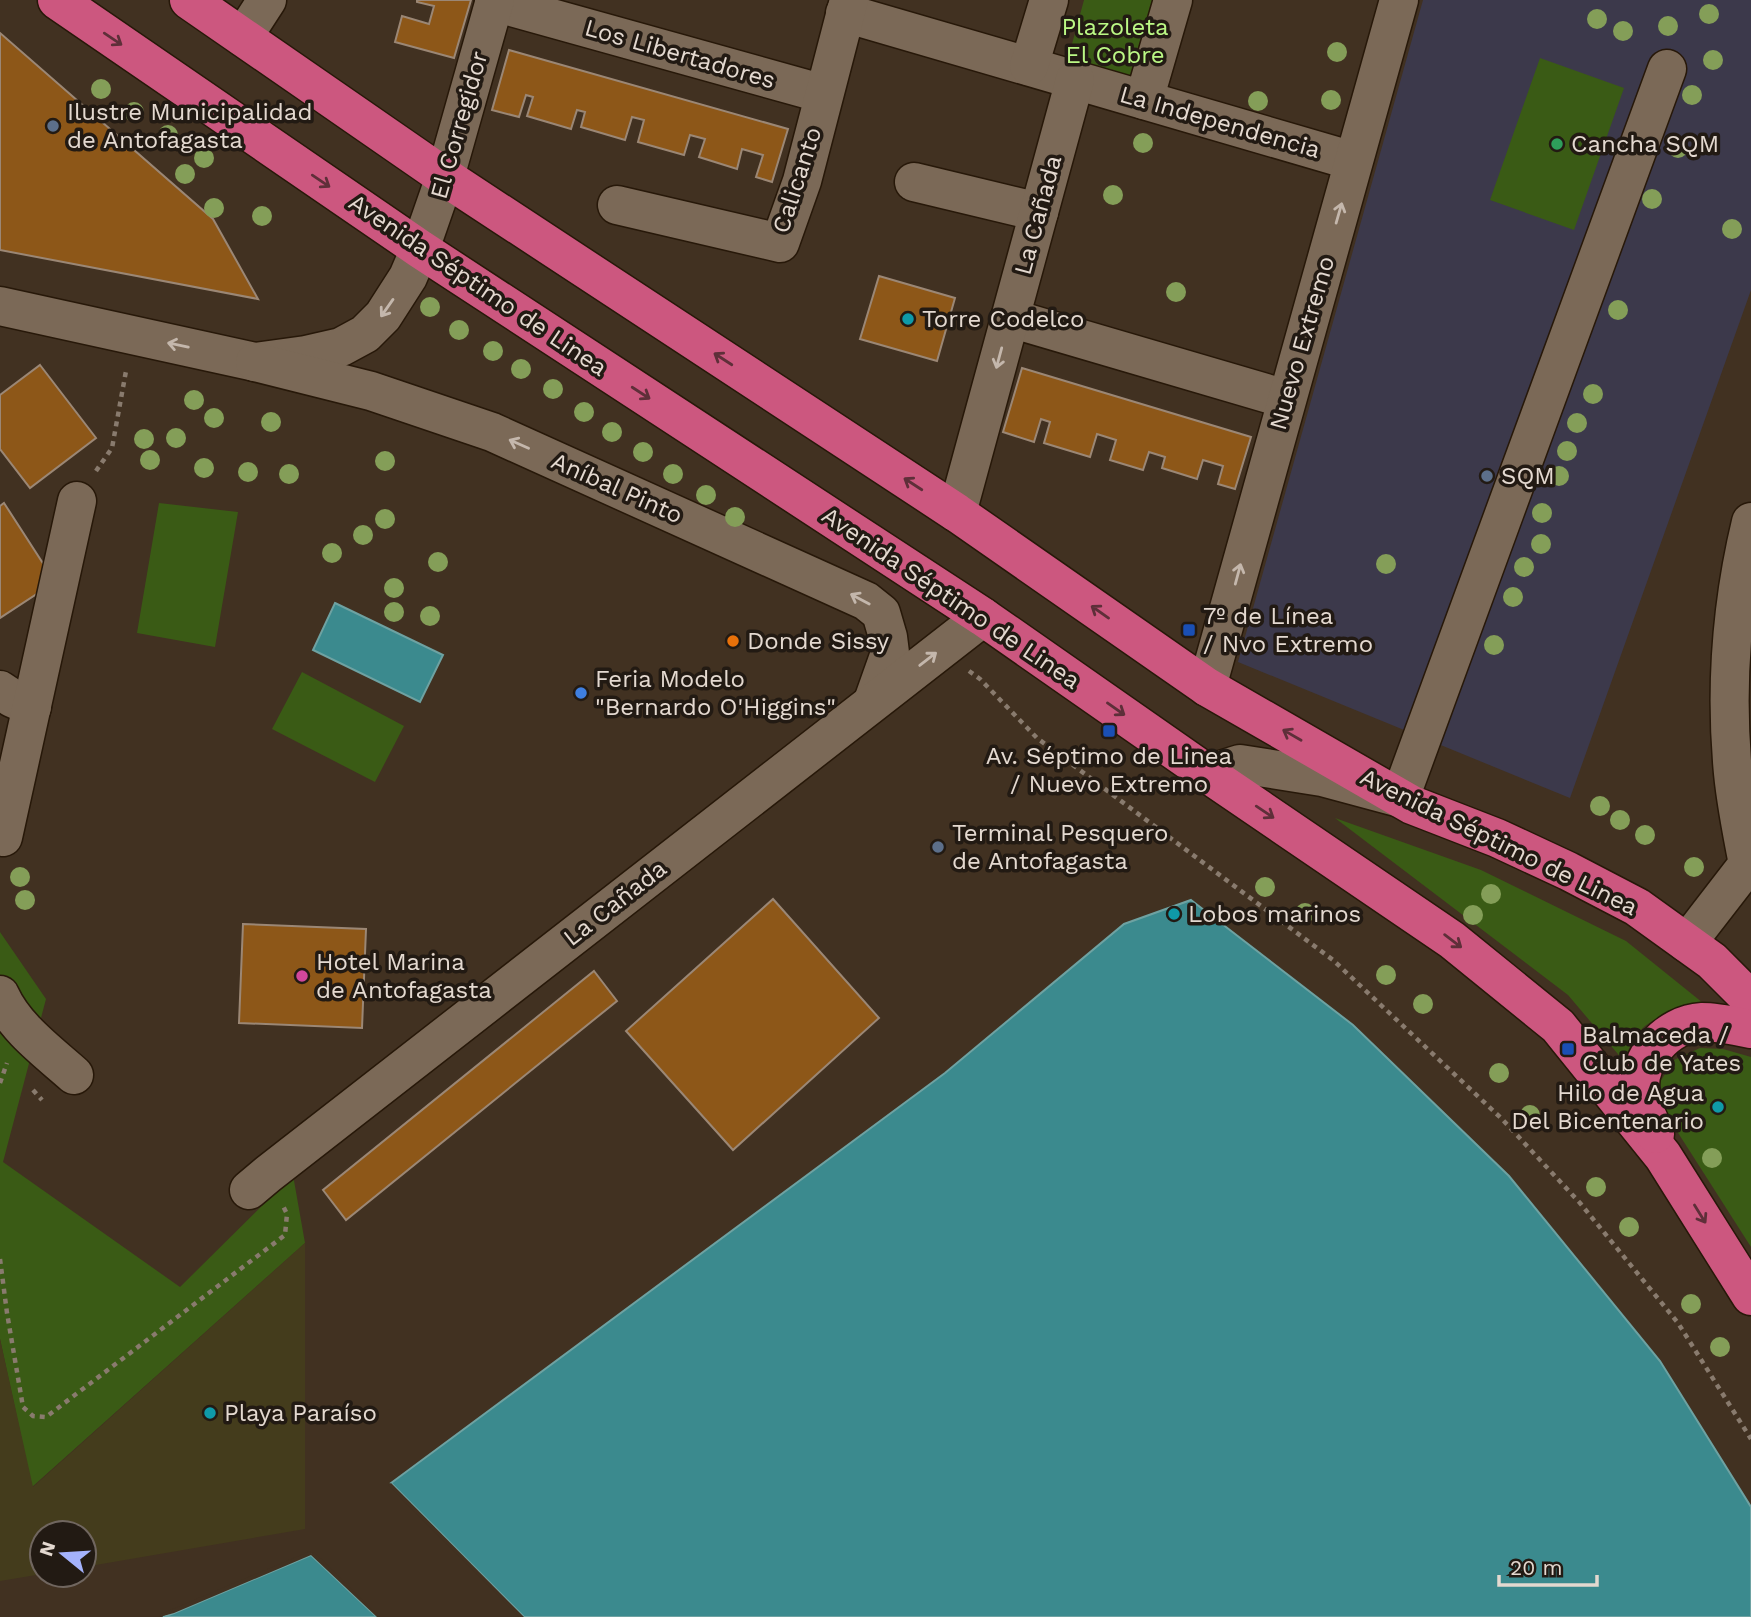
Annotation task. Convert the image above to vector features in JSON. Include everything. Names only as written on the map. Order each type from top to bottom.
[{"type":"highway","name":"Avenida Séptimo de Linea","points":[[57,0],[420,249],[983,617],[1452,940],[1558,1026],[1664,1156],[1751,1296]]},
{"type":"highway","name":"Avenida Séptimo de Linea","points":[[189,0],[445,177],[957,513],[1207,687],[1412,805],[1497,838],[1637,907],[1712,961],[1751,1000]]},
{"type":"highway","points":[[1664,1156],[1640,1095],[1644,1063],[1652,1050],[1674,1031],[1701,1022],[1751,1029]]},
{"type":"street","points":[[243,37],[267,0]]},
{"type":"street","points":[[1029,66],[1049,0]]},
{"type":"street","points":[[1143,100],[1173,0]]},
{"type":"street","name":"Nuevo Extremo","points":[[1207,687],[1399,0]]},
{"type":"street","name":"El Corregidor","points":[[420,249],[445,177],[495,1]]},
{"type":"street","name":"Los Libertadores","points":[[495,1],[824,94]]},
{"type":"street","name":"La Independencia","points":[[847,6],[1029,66],[1353,161]]},
{"type":"street","name":"Calicanto","points":[[617,205],[780,243],[802,181],[847,6]]},
{"type":"street","points":[[1208,774],[1240,764],[1322,777],[1400,798],[1667,69]]},
{"type":"street","name":"La Cañada","points":[[957,513],[1075,80]]},
{"type":"street","points":[[914,182],[1039,212]]},
{"type":"street","name":"Aníbal Pinto","points":[[255,362],[341,347],[365,334],[383,316],[408,277],[420,249]]},
{"type":"street","name":"Aníbal Pinto","points":[[0,306],[255,362],[371,391],[492,432],[866,601],[881,613],[890,653],[873,701]]},
{"type":"street","points":[[1010,318],[1286,399]]},
{"type":"street","points":[[3,836],[16,698],[77,502]]},
{"type":"street","points":[[1687,943],[1750,865],[1733,776],[1729,664],[1734,608],[1751,522]]},
{"type":"street","name":"La Cañada","points":[[259,1182],[983,617]]},
{"type":"street","points":[[0,995],[6,1008],[21,1027],[74,1075]]},
{"type":"path","points":[[77,502],[112,448],[132,335]]},
{"type":"path","points":[[937,652],[958,662],[980,679],[1037,738],[1334,960],[1502,1119],[1580,1203],[1678,1324],[1751,1439]]},
{"type":"path","points":[[0,1083],[7,1062]]},
{"type":"path","points":[[0,1259],[23,1407],[33,1416],[46,1417],[285,1236],[287,1214],[259,1182]]},
{"type":"shaded area","name":"SQM","points":[[1423,0],[1751,0],[1751,290],[1570,798],[1238,662]]},
{"type":"green space","name":"Plazoleta El Cobre","points":[[1084,0],[1169,0],[1139,81],[1076,61],[1072,44]]},
{"type":"green space","name":"Cancha SQM","points":[[1540,58],[1624,88],[1574,230],[1490,200]]},
{"type":"green space","points":[[159,503],[238,512],[215,647],[137,633]]},
{"type":"green space","points":[[302,672],[404,726],[375,782],[272,729]]},
{"type":"green space","points":[[1335,818],[1481,870],[1626,941],[1708,1007],[1669,1014],[1651,1022],[1637,1035],[1623,1060],[1568,995]]},
{"type":"green space","points":[[0,932],[46,999],[3,1162],[180,1287],[293,1175],[305,1243],[32,1487],[0,1339]]},
{"type":"green space","points":[[1700,1048],[1723,1049],[1751,1057],[1751,1247],[1666,1114],[1660,1082],[1674,1060]]},
{"type":"sand","name":"Playa Paraíso","points":[[305,1243],[305,1529],[98,1565],[98,1519],[28,1519],[28,1576],[0,1581],[0,1339],[33,1487]]},
{"type":"water","points":[[335,603],[443,655],[420,702],[313,650]]},
{"type":"water","points":[[1191,900],[1353,1025],[1509,1176],[1660,1361],[1751,1507],[1751,1617],[524,1617],[391,1483],[945,1073],[1124,924]]},
{"type":"water","points":[[311,1555],[377,1617],[163,1617],[174,1613]]},
{"type":"pier","points":[[391,1483],[524,1617],[519,1617],[388,1485]]},
{"type":"pier","points":[[310,1551],[380,1617],[311,1555],[159,1617],[161,1614]]},
{"type":"building","points":[[417,0],[471,0],[454,58],[395,42],[402,16],[429,24],[434,6]]},
{"type":"building","name":"Ilustre Municipalidad de Antofagasta","points":[[0,33],[213,219],[258,299],[0,250]]},
{"type":"building","points":[[509,50],[788,129],[772,182],[756,177],[763,155],[742,149],[737,169],[699,157],[705,139],[690,135],[684,155],[638,142],[644,120],[632,117],[625,140],[581,127],[585,112],[577,110],[571,129],[527,116],[533,97],[526,95],[519,117],[492,110]]},
{"type":"building","name":"Torre Codelco","points":[[879,276],[955,298],[937,361],[860,339]]},
{"type":"building","points":[[40,365],[96,438],[30,488],[0,449],[0,395]]},
{"type":"building","points":[[1022,368],[1251,437],[1235,489],[1218,484],[1223,466],[1203,460],[1197,479],[1162,468],[1165,457],[1149,452],[1143,470],[1110,460],[1116,440],[1097,434],[1090,457],[1044,443],[1050,422],[1041,419],[1034,442],[1003,432]]},
{"type":"building","points":[[4,503],[55,582],[0,618],[0,506]]},
{"type":"building","points":[[773,899],[879,1018],[733,1150],[626,1031]]},
{"type":"building","name":"Hotel Marina de Antofagasta","points":[[243,924],[366,929],[362,1028],[239,1023]]},
{"type":"building","points":[[594,971],[617,1001],[346,1220],[323,1190]]},
{"type":"place","name":"Ilustre Municipalidad de Antofagasta","points":[[53,126]]},
{"type":"place","name":"Cancha SQM","points":[[1557,144]]},
{"type":"place","name":"Torre Codelco","points":[[908,319]]},
{"type":"place","name":"SQM","points":[[1487,476]]},
{"type":"place","name":"7º de Línea / Nvo Extremo","points":[[1189,630]]},
{"type":"place","name":"Donde Sissy","points":[[733,641]]},
{"type":"place","name":"Feria Modelo \"Bernardo O'Higgins\"","points":[[581,693]]},
{"type":"place","name":"Av. Séptimo de Linea / Nuevo Extremo","points":[[1109,731]]},
{"type":"place","name":"Terminal Pesquero de Antofagasta","points":[[938,847]]},
{"type":"place","name":"Lobos marinos","points":[[1174,914]]},
{"type":"place","name":"Hotel Marina de Antofagasta","points":[[302,976]]},
{"type":"place","name":"Balmaceda / Club de Yates","points":[[1568,1049]]},
{"type":"place","name":"Hilo de Agua Del Bicentenario","points":[[1718,1107]]},
{"type":"place","name":"Playa Paraíso","points":[[210,1413]]}]
